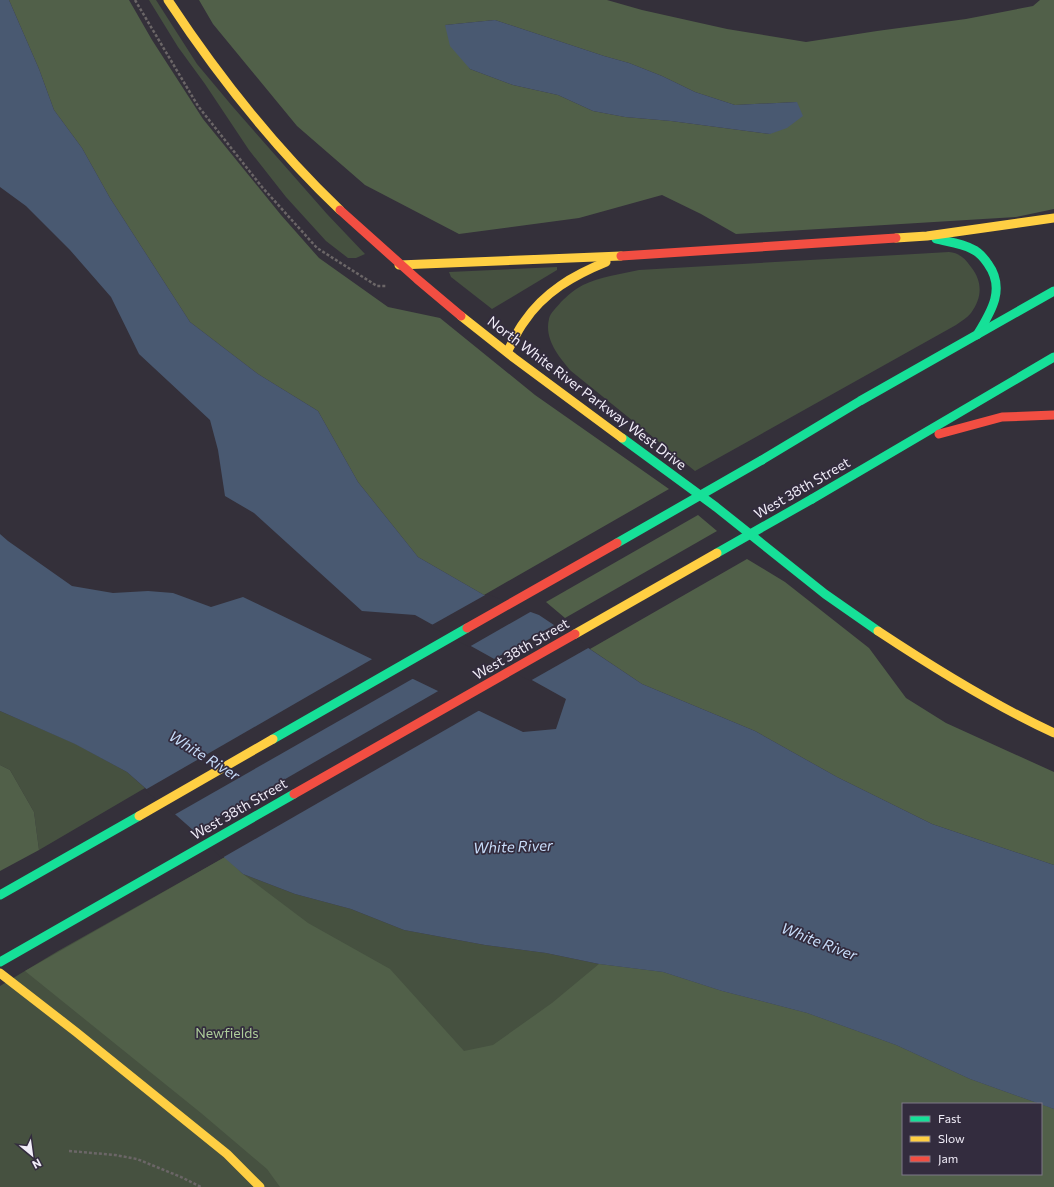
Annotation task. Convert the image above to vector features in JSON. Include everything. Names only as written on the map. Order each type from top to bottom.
[{"type":"main road","name":"North White River Parkway West Drive","points":[[168,0],[184,26],[211,63],[268,134],[321,193],[399,265],[507,352],[736,522],[824,593],[852,613],[936,667],[1023,718],[1054,733]]},
{"type":"main road","points":[[399,265],[620,256],[927,236],[1054,218]]},
{"type":"main road","points":[[927,236],[972,249],[982,256],[991,266],[997,281],[996,296],[991,312],[977,335]]},
{"type":"main road","points":[[507,352],[525,320],[549,292],[581,272],[620,256]]},
{"type":"main road","points":[[0,895],[762,460],[860,401],[1054,291]]},
{"type":"main road","name":"West 38th Street","points":[[0,962],[812,499],[1054,358]]},
{"type":"main road","points":[[907,443],[1002,417],[1054,415]]},
{"type":"main road","points":[[0,973],[76,1032],[227,1154],[260,1187]]},
{"type":"path","points":[[135,0],[198,106],[262,187],[317,248],[377,286],[392,286]]},
{"type":"path","points":[[69,1151],[115,1155],[137,1159],[181,1176],[201,1187]]},
{"type":"green space","points":[[9,0],[129,0],[152,40],[203,119],[281,215],[319,258],[388,307],[440,318],[535,395],[669,489],[484,595],[418,557],[358,482],[318,411],[258,374],[190,322],[110,198],[82,148],[54,110],[39,69]]},
{"type":"green space","points":[[149,0],[156,0],[197,64],[327,214],[365,254],[356,258],[348,258],[326,241],[286,197],[249,150],[205,84],[178,47]]},
{"type":"green space","points":[[199,0],[607,0],[642,10],[727,29],[806,42],[966,19],[1033,6],[1040,0],[1054,0],[1054,209],[1016,217],[736,234],[701,214],[662,195],[579,218],[459,234],[365,185],[297,126],[213,24]],"holes":[[[495,20],[629,63],[662,76],[695,92],[735,105],[797,102],[770,134],[671,121],[625,117],[593,111],[558,95],[513,85],[470,69],[445,25]]]},
{"type":"green space","points":[[949,252],[959,255],[964,259],[978,278],[980,290],[979,296],[975,307],[968,316],[956,325],[695,471],[571,371],[557,354],[549,334],[548,326],[551,315],[561,302],[571,293],[590,282],[639,270]]},
{"type":"green space","points":[[557,267],[557,270],[492,309],[451,277],[449,272]]},
{"type":"green space","points":[[698,515],[717,531],[565,618],[546,602]]},
{"type":"green space","points":[[747,559],[785,582],[869,648],[906,698],[946,723],[1054,772],[1054,865],[932,824],[837,777],[755,731],[642,684],[590,649]]},
{"type":"green space","points":[[0,711],[76,744],[127,772],[145,788],[39,850],[34,812],[10,770],[0,765]]},
{"type":"green space","points":[[0,765],[10,770],[34,812],[39,850],[0,871]]},
{"type":"green space","name":"Newfields","points":[[225,857],[243,874],[295,894],[351,909],[404,930],[485,945],[546,953],[599,964],[663,972],[722,991],[807,1013],[896,1045],[970,1079],[1037,1103],[902,1103],[902,1175],[1042,1175],[1042,1104],[1054,1109],[1054,1187],[0,1187],[0,986],[58,951]]},
{"type":"green space","name":"Newfields","points":[[225,857],[243,874],[308,923],[390,969],[464,1051],[493,1045],[552,1003],[599,964],[663,972],[722,991],[807,1013],[896,1045],[970,1079],[1037,1103],[902,1103],[902,1175],[1042,1175],[1042,1104],[1054,1109],[1054,1187],[280,1187],[267,1169],[201,1113],[25,971]]},
{"type":"water","name":"White River","points":[[0,0],[9,0],[39,69],[54,110],[82,148],[110,198],[190,322],[258,374],[318,411],[358,482],[418,557],[484,595],[539,615],[642,684],[755,731],[837,777],[932,824],[1054,865],[1054,1109],[1042,1105],[1042,1103],[1037,1103],[970,1079],[896,1045],[807,1013],[722,991],[663,972],[599,964],[546,953],[485,945],[404,930],[351,909],[295,894],[243,874],[127,772],[75,744],[0,711],[0,534],[72,586],[113,593],[148,591],[173,593],[211,607],[243,597],[523,732],[556,729],[566,699],[415,615],[362,611],[254,513],[225,496],[218,450],[210,420],[139,354],[111,297],[70,250],[26,206],[0,187]]},
{"type":"water","points":[[495,20],[629,63],[662,76],[695,92],[735,105],[797,102],[803,116],[787,128],[770,134],[671,121],[625,117],[593,111],[558,95],[513,85],[470,69],[450,46],[445,25]]},
{"type":"pier","points":[[487,594],[532,611],[469,647],[430,626]]},
{"type":"pier","points":[[556,624],[590,647],[530,681],[492,660]]},
{"type":"pier","points":[[374,658],[414,678],[174,815],[145,790]]},
{"type":"pier","points":[[440,690],[480,710],[222,858],[193,832]]},
{"type":"traffic: fast","points":[[936,239],[959,244],[975,250],[985,260],[993,273],[996,282],[994,300],[987,318],[977,335]]},
{"type":"traffic: fast","points":[[762,460],[860,401],[1054,291]]},
{"type":"traffic: fast","points":[[812,499],[1054,357]]},
{"type":"traffic: fast","points":[[622,438],[716,507],[825,594],[878,631]]},
{"type":"traffic: fast","points":[[617,543],[762,460]]},
{"type":"traffic: fast","points":[[717,553],[812,499]]},
{"type":"traffic: fast","points":[[273,739],[467,628]]},
{"type":"traffic: fast","points":[[0,962],[294,794]]},
{"type":"traffic: fast","points":[[0,895],[139,816]]},
{"type":"traffic: slow","points":[[168,0],[207,56],[248,110],[292,161],[340,210]]},
{"type":"traffic: slow","points":[[896,238],[927,236],[1054,218]]},
{"type":"traffic: slow","points":[[399,265],[621,256]]},
{"type":"traffic: slow","points":[[507,352],[517,333],[532,311],[550,293],[571,279],[606,262]]},
{"type":"traffic: slow","points":[[461,316],[514,358],[622,438]]},
{"type":"traffic: slow","points":[[575,634],[717,553]]},
{"type":"traffic: slow","points":[[878,631],[964,685],[1054,733]]},
{"type":"traffic: slow","points":[[139,816],[273,739]]},
{"type":"traffic: slow","points":[[0,973],[76,1032],[227,1154],[260,1187]]},
{"type":"traffic: jam","points":[[340,210],[461,316]]},
{"type":"traffic: jam","points":[[621,256],[896,238]]},
{"type":"traffic: jam","points":[[939,434],[1002,417],[1054,415]]},
{"type":"traffic: jam","points":[[467,628],[617,543]]},
{"type":"traffic: jam","points":[[294,794],[575,634]]}]
